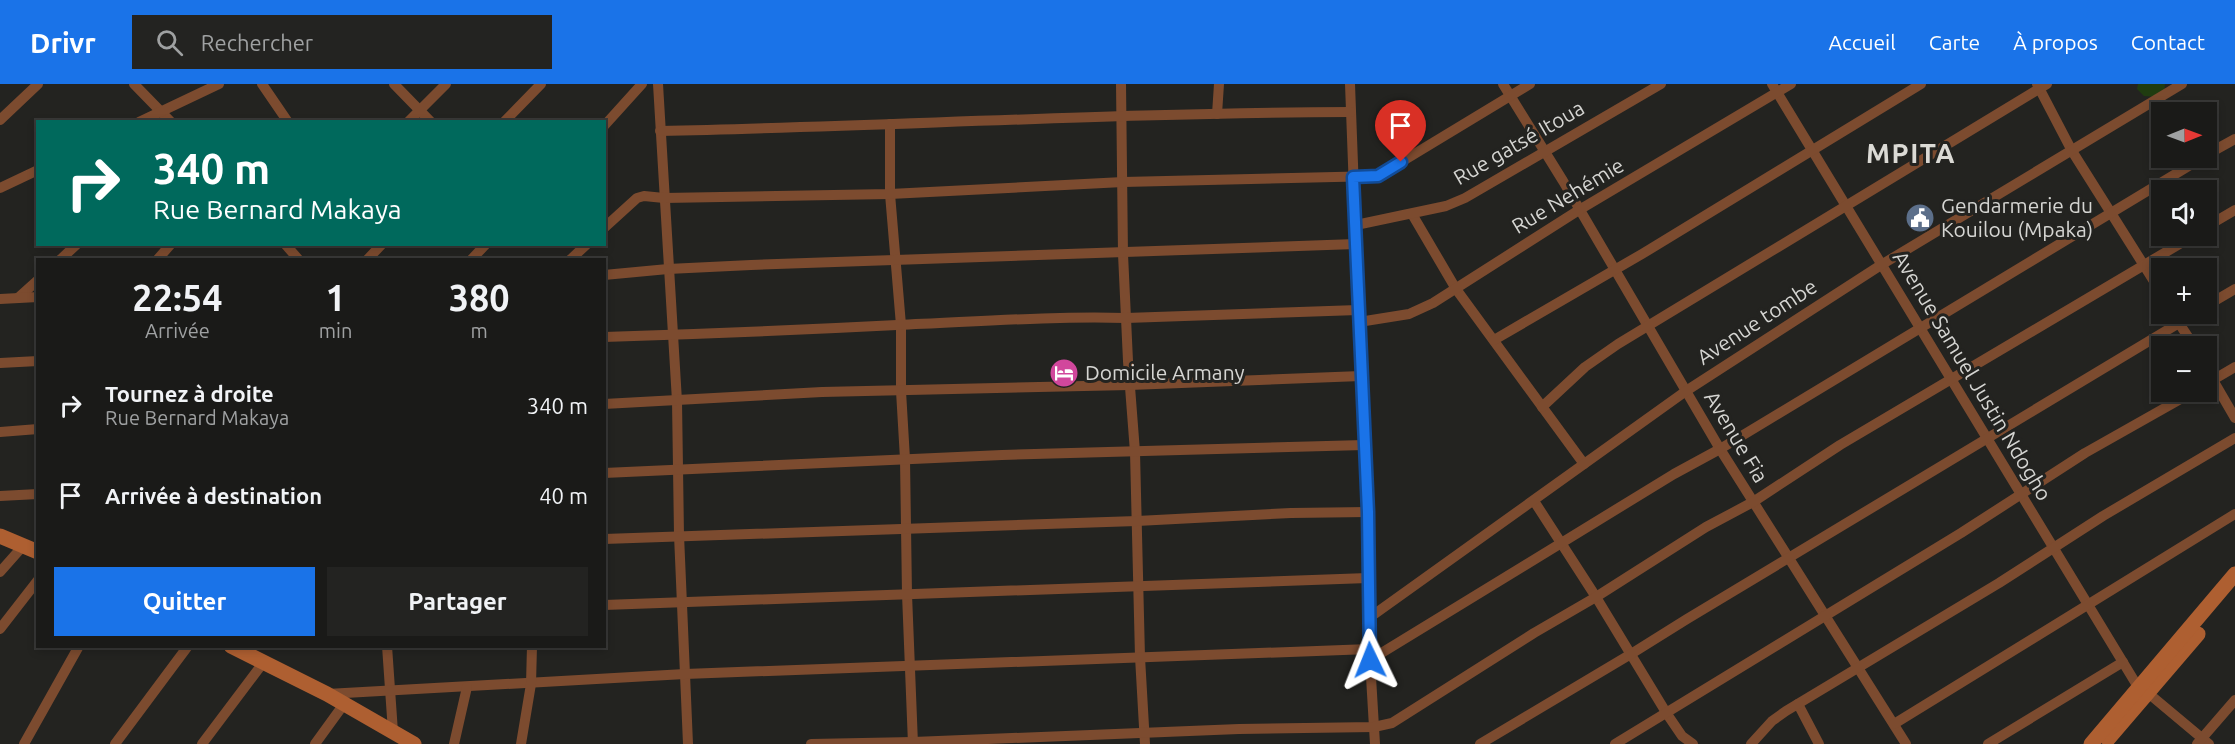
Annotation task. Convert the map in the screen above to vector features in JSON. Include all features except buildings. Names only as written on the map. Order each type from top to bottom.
[{"type":"street","points":[[0,120],[38,84]]},
{"type":"street","points":[[136,84],[169,120]]},
{"type":"street","points":[[143,120],[219,84]]},
{"type":"street","points":[[262,84],[287,120]]},
{"type":"street","points":[[394,84],[429,120]]},
{"type":"street","points":[[410,120],[446,84]]},
{"type":"street","points":[[506,120],[541,84]]},
{"type":"street","points":[[606,124],[642,84]]},
{"type":"street","points":[[658,84],[677,401],[679,535],[688,744]]},
{"type":"street","points":[[1120,84],[1123,254],[1136,452],[1140,657],[1145,739]]},
{"type":"street","points":[[1217,114],[1219,84]]},
{"type":"street","points":[[1350,84],[1375,744]]},
{"type":"street","name":"Avenue Fia","points":[[1503,84],[1616,270],[1720,448],[1906,744]]},
{"type":"street","points":[[606,226],[637,198],[644,196],[664,198],[890,194],[1123,182],[1378,176],[1530,84]]},
{"type":"street","name":"Rue gatsé Itoua","points":[[1356,225],[1412,214],[1465,198],[1661,84]]},
{"type":"street","name":"Rue Nehémie","points":[[1359,322],[1409,314],[1433,303],[1775,88],[1791,84]]},
{"type":"street","points":[[1494,340],[1616,270],[1921,84]]},
{"type":"street","name":"Avenue tombe","points":[[1369,618],[1686,391],[1881,264],[2182,84]]},
{"type":"street","points":[[1542,406],[1585,367],[1647,326],[2041,86],[2072,151],[2151,275]]},
{"type":"street","name":"Avenue Samuel Justin Ndogho","points":[[1775,88],[2123,662],[2143,690],[2203,742]]},
{"type":"street","points":[[660,131],[1002,118],[1351,112]]},
{"type":"street","points":[[890,124],[890,194],[901,325],[901,391],[913,743]]},
{"type":"street","points":[[2217,149],[2235,138]]},
{"type":"street","points":[[327,694],[685,674],[1140,657],[1370,654],[1562,544],[1674,474],[2186,168]]},
{"type":"street","points":[[0,188],[36,171]]},
{"type":"street","points":[[2217,221],[2235,210]]},
{"type":"street","points":[[1412,214],[1456,289],[1584,464]]},
{"type":"street","points":[[606,274],[668,269],[1356,244]]},
{"type":"street","points":[[62,258],[75,246]]},
{"type":"street","points":[[159,258],[169,246]]},
{"type":"street","points":[[287,246],[296,258]]},
{"type":"street","points":[[369,258],[380,246]]},
{"type":"street","points":[[473,258],[484,246]]},
{"type":"street","points":[[572,258],[585,246]]},
{"type":"street","points":[[811,744],[1145,739],[1374,727],[1392,723],[1706,527],[1753,502],[1840,446],[2176,246]]},
{"type":"street","points":[[18,298],[36,282]]},
{"type":"street","points":[[2217,300],[2235,289]]},
{"type":"street","points":[[0,299],[36,297]]},
{"type":"street","points":[[606,337],[1011,319],[1126,318],[1358,310]]},
{"type":"street","points":[[1480,744],[1905,489],[2166,324]]},
{"type":"street","points":[[0,363],[36,361]]},
{"type":"street","points":[[2217,378],[2235,367]]},
{"type":"street","points":[[606,404],[822,392],[1360,376]]},
{"type":"street","points":[[2217,392],[2235,418]]},
{"type":"street","points":[[1615,744],[2022,495],[2085,453],[2175,402]]},
{"type":"street","points":[[0,432],[36,429]]},
{"type":"street","points":[[1751,744],[1772,721],[1798,704],[2053,549],[2103,516],[2235,438]]},
{"type":"street","points":[[606,472],[905,459],[1364,445]]},
{"type":"street","points":[[0,496],[36,494]]},
{"type":"street","points":[[1534,501],[1632,654],[1666,714],[1682,736],[1694,744]]},
{"type":"street","points":[[606,539],[1368,512]]},
{"type":"street","points":[[1894,724],[2235,514]]},
{"type":"street","points":[[0,536],[36,551]]},
{"type":"street","points":[[0,572],[23,546]]},
{"type":"street","points":[[2104,744],[2143,690],[2235,574]]},
{"type":"street","points":[[606,605],[1368,578]]},
{"type":"street","points":[[0,629],[36,583]]},
{"type":"street","points":[[2091,744],[2235,591]]},
{"type":"street","points":[[24,744],[78,648]]},
{"type":"street","points":[[115,744],[187,648]]},
{"type":"street","points":[[235,648],[327,694],[414,744]]},
{"type":"street","points":[[387,648],[393,732]]},
{"type":"street","points":[[521,744],[531,684],[532,648]]},
{"type":"street","points":[[1988,744],[2123,662]]},
{"type":"street","points":[[202,744],[263,663]]},
{"type":"street","points":[[454,744],[467,687]]},
{"type":"street","points":[[2203,742],[2235,700]]},
{"type":"street","points":[[315,744],[344,704]]},
{"type":"street","points":[[1798,704],[1819,744]]},
{"type":"green space","points":[[2138,84],[2165,84],[2164,94],[2157,97],[2144,96],[2137,89]]},
{"type":"place","name":"Gendarmerie du Kouilou (Mpaka)","points":[[1920,218]]},
{"type":"place","name":"Domicile Armany","points":[[1064,373]]},
{"type":"district","name":"MPITA","points":[[1911,154]]},
{"type":"route","points":[[1370,660],[1368,512],[1360,376],[1353,177],[1378,176],[1401,162]]}]
